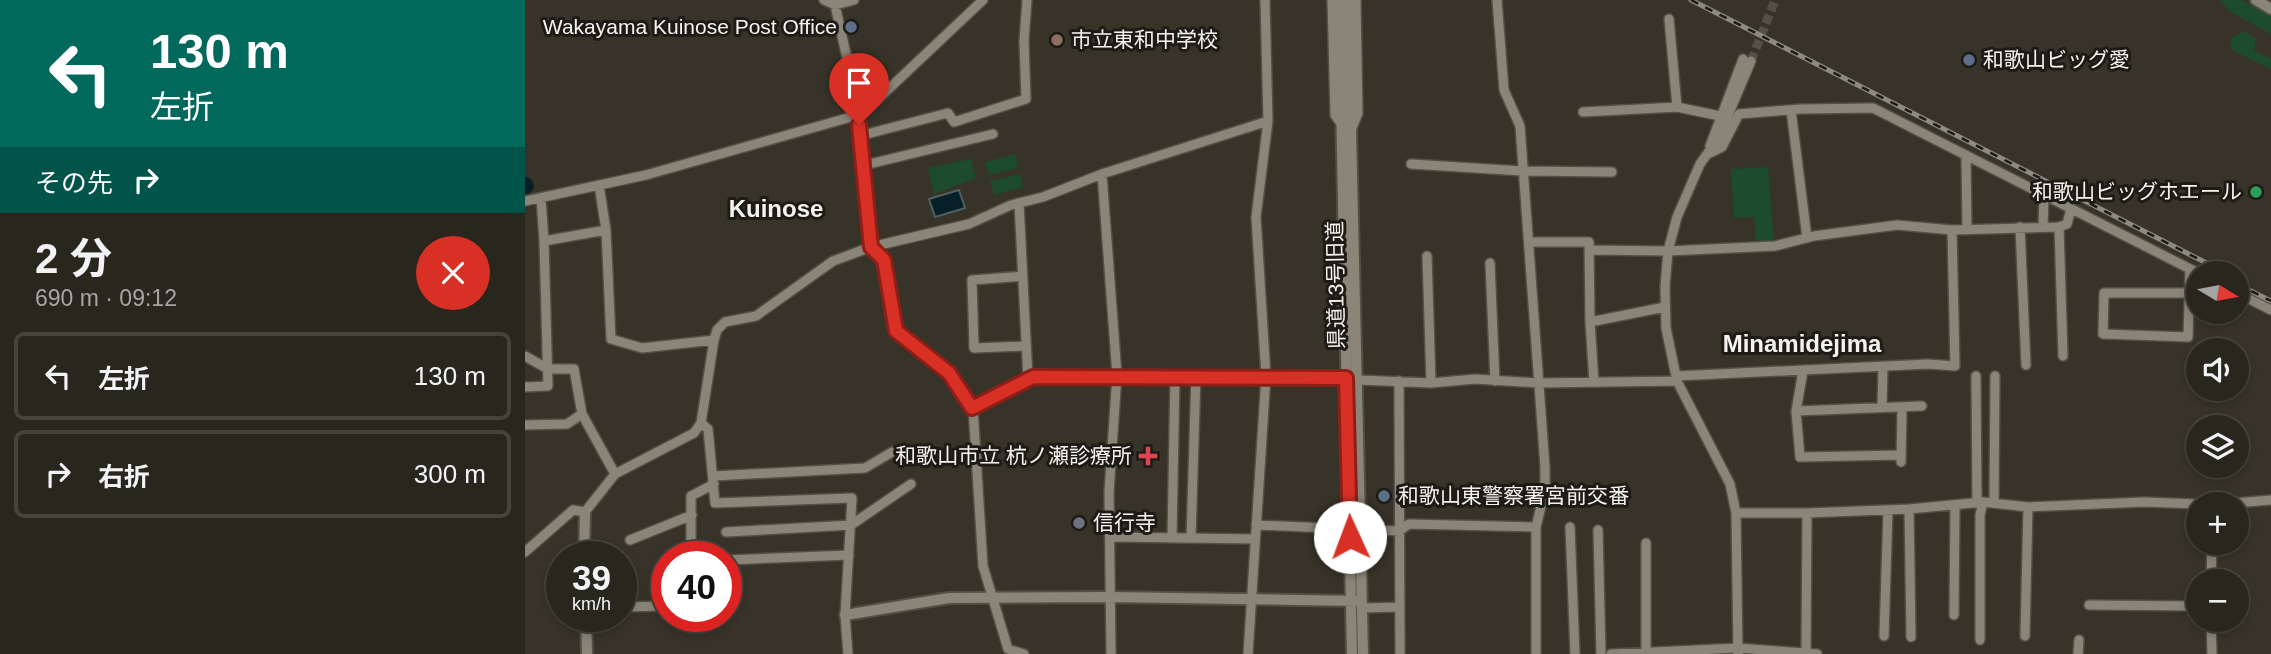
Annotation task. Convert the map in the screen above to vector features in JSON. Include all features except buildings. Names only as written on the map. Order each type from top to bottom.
[{"type":"street","points":[[824,0],[835,5],[854,0]]},
{"type":"street","points":[[525,201],[646,175],[859,116],[983,0]]},
{"type":"street","points":[[859,136],[948,113],[954,122],[1026,99],[1024,41],[1027,0]]},
{"type":"street","points":[[1248,654],[1266,376],[1256,218],[1268,121],[1265,0]]},
{"type":"street","points":[[1332,0],[1335,115],[1347,127],[1359,113],[1356,0]]},
{"type":"street","name":"県道13号旧道","points":[[1339,0],[1347,127],[1355,530],[1363,654]]},
{"type":"street","name":"県道13号旧道","points":[[1346,107],[1348,0]]},
{"type":"street","points":[[1497,0],[1504,90],[1520,126],[1522,171],[1531,242],[1545,467],[1545,490],[1537,527],[1536,654]]},
{"type":"street","points":[[2256,0],[2271,9]]},
{"type":"street","points":[[835,5],[859,116],[871,247],[884,260],[896,331],[949,373],[972,408],[983,566],[1004,652],[1024,654]]},
{"type":"street","points":[[1669,19],[1677,107]]},
{"type":"street","points":[[1708,154],[1720,116],[1747,60],[1718,139],[1708,154],[1700,164],[1677,217],[1668,251],[1665,307],[1666,328],[1676,378],[1730,484],[1736,513],[1738,651]]},
{"type":"street","points":[[1583,113],[1677,107],[1720,116]]},
{"type":"street","points":[[1708,154],[1722,147],[1739,114],[1873,108],[2186,267]]},
{"type":"street","points":[[1791,110],[1807,238]]},
{"type":"street","points":[[585,541],[585,512],[615,474],[694,433],[701,423],[714,340],[717,330],[725,322],[756,316],[833,261],[871,247],[969,224],[1102,174],[1268,121]]},
{"type":"street","points":[[862,166],[993,134]]},
{"type":"street","points":[[1966,155],[1967,230]]},
{"type":"street","points":[[1411,164],[1522,171],[1612,172]]},
{"type":"street","points":[[1102,174],[1117,375],[1108,492],[1111,537],[1111,654]]},
{"type":"street","points":[[599,185],[606,230],[611,339],[642,348],[714,340]]},
{"type":"street","points":[[2043,227],[2044,195]]},
{"type":"street","points":[[525,387],[548,386],[541,198]]},
{"type":"street","points":[[1019,203],[1028,379]]},
{"type":"street","points":[[1589,250],[1668,251],[1775,246],[1807,238],[1897,225],[1952,230],[2059,227],[2067,224],[2071,209]]},
{"type":"street","points":[[2020,227],[2026,365]]},
{"type":"street","points":[[2059,227],[2063,356]]},
{"type":"street","points":[[544,241],[606,230]]},
{"type":"street","points":[[972,408],[1028,379],[1117,375],[1352,378],[1431,383],[1495,380],[1538,383],[1955,366],[1952,230]]},
{"type":"street","points":[[1531,242],[1589,242],[1594,382]]},
{"type":"street","points":[[1427,256],[1431,383]]},
{"type":"street","points":[[1490,263],[1495,380]]},
{"type":"street","points":[[1023,276],[972,280],[974,348],[1027,346]]},
{"type":"street","points":[[2104,293],[2189,293],[2188,337],[2103,334],[2104,293]]},
{"type":"street","points":[[2249,299],[2271,310]]},
{"type":"street","points":[[1590,322],[1665,307]]},
{"type":"street","points":[[525,356],[548,369],[574,369],[582,414],[615,474]]},
{"type":"street","points":[[1882,408],[1883,367]]},
{"type":"street","points":[[1803,371],[1796,411],[1800,457],[1901,458],[1902,407]]},
{"type":"street","points":[[1172,538],[1175,375]]},
{"type":"street","points":[[1191,538],[1196,375]]},
{"type":"street","points":[[1976,376],[1980,640]]},
{"type":"street","points":[[1994,503],[1995,376]]},
{"type":"street","points":[[1399,381],[1400,654]]},
{"type":"street","points":[[1796,411],[1921,406]]},
{"type":"street","points":[[525,425],[567,424],[582,414]]},
{"type":"street","points":[[701,423],[708,429],[715,503],[852,498],[845,615],[848,654]]},
{"type":"street","points":[[691,541],[691,496],[714,480],[865,468],[892,452]]},
{"type":"street","points":[[1173,470],[1193,470]]},
{"type":"street","points":[[726,532],[851,525],[911,484]]},
{"type":"street","points":[[2249,502],[2271,500]]},
{"type":"street","points":[[1736,513],[1888,510],[1980,502],[2028,507],[2144,502],[2186,504]]},
{"type":"street","points":[[1954,615],[1955,505]]},
{"type":"street","points":[[2025,636],[2028,507]]},
{"type":"street","points":[[1909,509],[1911,637]]},
{"type":"street","points":[[525,552],[573,510],[585,512]]},
{"type":"street","points":[[1884,636],[1888,510]]},
{"type":"street","points":[[1806,653],[1808,513]]},
{"type":"street","points":[[630,540],[692,515]]},
{"type":"street","points":[[1256,525],[1399,531],[1409,524],[1537,527]]},
{"type":"street","points":[[1570,527],[1575,654]]},
{"type":"street","points":[[1598,530],[1601,654]]},
{"type":"street","points":[[1111,537],[1255,539]]},
{"type":"street","points":[[1646,542],[1646,651]]},
{"type":"street","points":[[742,559],[849,555]]},
{"type":"street","points":[[845,615],[949,598],[1252,598],[1400,607]]},
{"type":"street","name":"県道13号旧道","points":[[1352,654],[1359,603]]},
{"type":"street","points":[[2089,605],[2186,607]]},
{"type":"street","points":[[586,632],[586,654]]},
{"type":"street","points":[[2211,632],[2212,654]]},
{"type":"street","points":[[2078,654],[2079,640]]},
{"type":"street","points":[[1611,654],[1646,651],[1738,651],[1817,654]]},
{"type":"green space","points":[[2219,0],[2241,0],[2271,17],[2271,34],[2231,12]]},
{"type":"green space","points":[[2245,31],[2256,39],[2254,51],[2271,59],[2271,69],[2234,51],[2230,46],[2232,37]]},
{"type":"green space","points":[[1015,154],[1018,168],[989,175],[985,162]]},
{"type":"green space","points":[[971,159],[976,178],[934,194],[928,168]]},
{"type":"green space","points":[[1768,167],[1774,242],[1756,244],[1754,217],[1734,218],[1731,169]]},
{"type":"green space","points":[[1020,174],[1023,187],[994,195],[990,181]]},
{"type":"water","points":[[959,190],[965,208],[935,217],[929,199]]},
{"type":"tunnel","points":[[1751,61],[1775,0]]},
{"type":"railway","points":[[1691,0],[2202,261]]},
{"type":"railway","points":[[2249,290],[2271,301]]},
{"type":"place","name":"Wakayama Kuinose Post Office","points":[[851,27]]},
{"type":"place","name":"市立東和中学校","points":[[1057,40]]},
{"type":"place","name":"和歌山ビッグ愛","points":[[1969,60]]},
{"type":"place","name":"和歌山ビッグホエール","points":[[2256,192]]},
{"type":"place","name":"和歌山市立 杭ノ瀬診療所","points":[[1148,456]]},
{"type":"place","name":"和歌山東警察署宮前交番","points":[[1384,496]]},
{"type":"place","name":"信行寺","points":[[1079,523]]},
{"type":"district","name":"Kuinose","points":[[776,209]]},
{"type":"district","name":"Minamidejima","points":[[1802,344]]},
{"type":"route","points":[[859,125],[871,247],[884,260],[896,331],[949,373],[972,408],[1033,377],[1196,375],[1346,378],[1350,537]]}]
